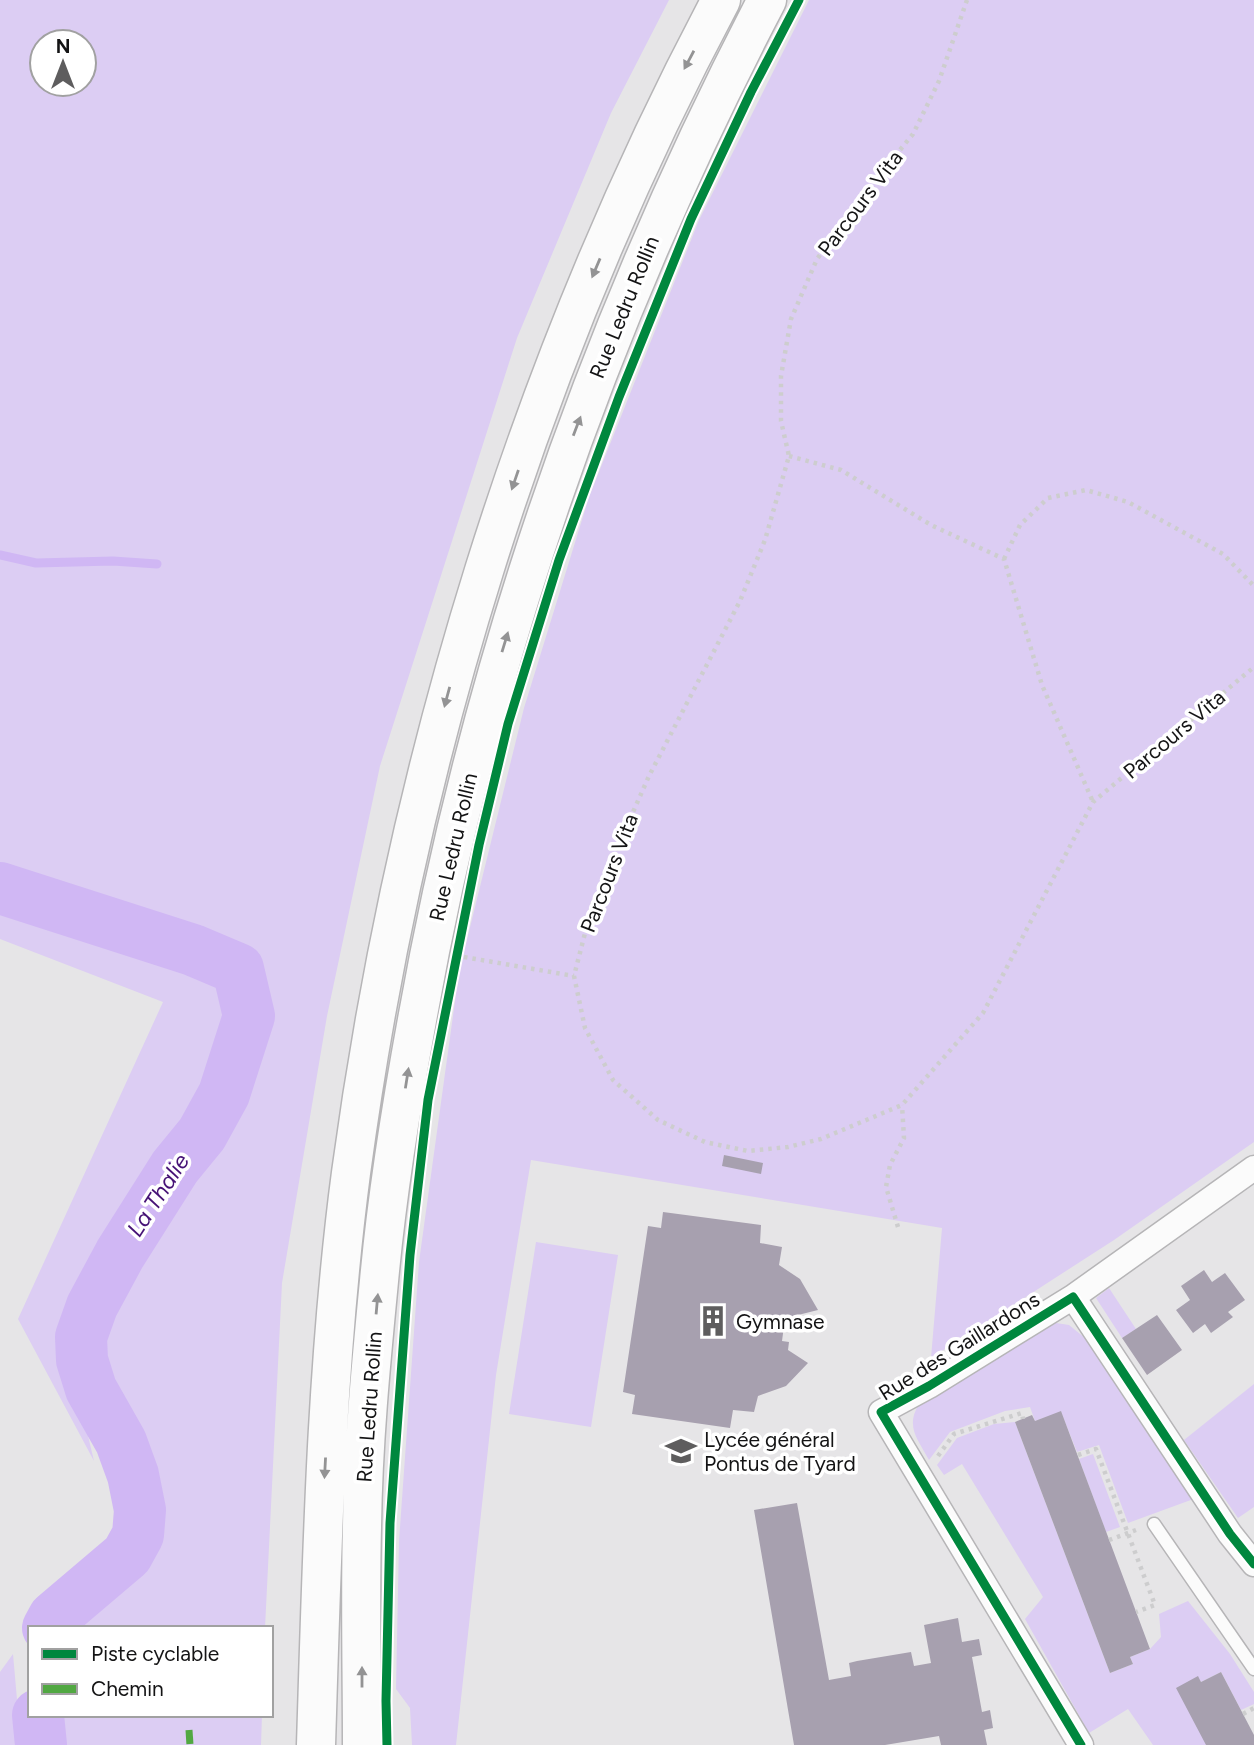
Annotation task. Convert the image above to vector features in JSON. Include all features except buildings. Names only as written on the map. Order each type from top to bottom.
[{"type":"main road","name":"Rue Ledru Rollin","points":[[316,1745],[328,1412],[339,1281],[367,1065],[388,946],[415,820],[447,696],[489,555],[530,435],[583,297],[619,215],[684,70],[721,0]]},
{"type":"main road","name":"Rue Ledru Rollin","points":[[362,1745],[362,1524],[379,1280],[391,1176],[410,1061],[429,950],[456,824],[529,562],[575,432],[657,225],[722,85],[767,0]]},
{"type":"street","points":[[1073,1297],[1254,1168]]},
{"type":"street","name":"Rue des Gaillardons","points":[[1080,1745],[881,1412],[929,1386],[1073,1297],[1230,1534],[1254,1564]]},
{"type":"lane","points":[[1154,1524],[1254,1669]]},
{"type":"path","points":[[789,456],[841,470],[931,525],[1004,559]]},
{"type":"path","points":[[1093,802],[1042,685],[1004,559],[1020,525],[1048,498],[1086,490],[1128,502],[1223,554],[1254,586]]},
{"type":"path","points":[[455,956],[574,976]]},
{"type":"path","points":[[898,1227],[886,1187],[890,1165],[904,1138],[902,1105]]},
{"type":"path","points":[[924,1484],[930,1466],[954,1434],[1022,1413],[1023,1419]]},
{"type":"path","points":[[1078,1455],[1096,1449],[1155,1605],[1136,1612]]},
{"type":"path","points":[[1243,1714],[1254,1708]]},
{"type":"shaded area","points":[[0,0],[669,0],[611,113],[517,338],[380,766],[327,1016],[282,1283],[265,1626],[72,1626],[141,1558],[154,1527],[147,1484],[133,1441],[102,1388],[93,1359],[96,1328],[124,1277],[185,1182],[233,1115],[262,1029],[254,965],[228,949],[0,873]]},
{"type":"shaded area","points":[[809,0],[1254,0],[1254,1142],[1114,1240],[931,1358],[942,1228],[531,1160],[496,1375],[456,1745],[412,1745],[410,1708],[396,1689],[399,1541],[419,1262],[459,972],[524,708],[589,497],[699,220]]},
{"type":"shaded area","points":[[0,904],[223,976],[229,1009],[214,1063],[194,1113],[76,1299],[65,1339],[94,1461],[18,1319],[163,1002],[0,939]]},
{"type":"shaded area","points":[[536,1242],[618,1255],[591,1427],[509,1414]]},
{"type":"shaded area","points":[[1109,1288],[1136,1329],[1122,1338],[1096,1298]]},
{"type":"shaded area","points":[[1056,1323],[1069,1325],[1085,1338],[1146,1427],[1199,1497],[1128,1523],[1099,1445],[1077,1452],[1061,1412],[1035,1421],[1030,1407],[1005,1411],[950,1432],[929,1460],[913,1426],[919,1404]]},
{"type":"shaded area","points":[[1254,1384],[1254,1507],[1238,1518],[1184,1440]]},
{"type":"shaded area","points":[[1015,1422],[1110,1673],[1133,1664],[1130,1657],[1150,1649],[1161,1637],[1159,1614],[1188,1601],[1230,1654],[1254,1692],[1254,1704],[1241,1710],[1221,1672],[1201,1682],[1198,1677],[1206,1745],[1153,1745],[1128,1709],[1089,1733],[1025,1619],[1043,1597],[962,1464],[944,1475],[937,1465],[957,1438],[994,1424]]},
{"type":"shaded area","points":[[1093,1454],[1120,1527],[1106,1532],[1079,1459]]},
{"type":"shaded area","points":[[13,1654],[21,1745],[0,1745],[0,1672]]},
{"type":"shaded area","points":[[59,1717],[262,1717],[261,1745],[60,1745]]},
{"type":"waterway","points":[[0,555],[36,563],[113,561],[157,564]]},
{"type":"waterway","name":"La Thalie","points":[[0,888],[193,950],[238,969],[249,1016],[224,1094],[202,1134],[175,1167],[120,1254],[92,1306],[81,1337],[82,1360],[91,1389],[121,1442],[133,1475],[140,1510],[138,1535],[127,1555],[54,1617],[49,1626]]},
{"type":"waterway","name":"La Thalie","points":[[38,1717],[41,1745]]},
{"type":"marked path","points":[[189,1730],[190,1745]]},
{"type":"cycle path","points":[[387,1745],[390,1523],[410,1255],[428,1100],[479,845],[508,724],[559,560],[619,397],[691,219],[751,92],[799,0]]},
{"type":"cycle path","points":[[1081,1745],[881,1412],[929,1386],[1073,1297],[1230,1534],[1254,1564]]},
{"type":"place","name":"Gymnase","points":[[713,1321]]},
{"type":"place","name":"Lycée général Pontus de Tyard","points":[[681,1451]]}]
